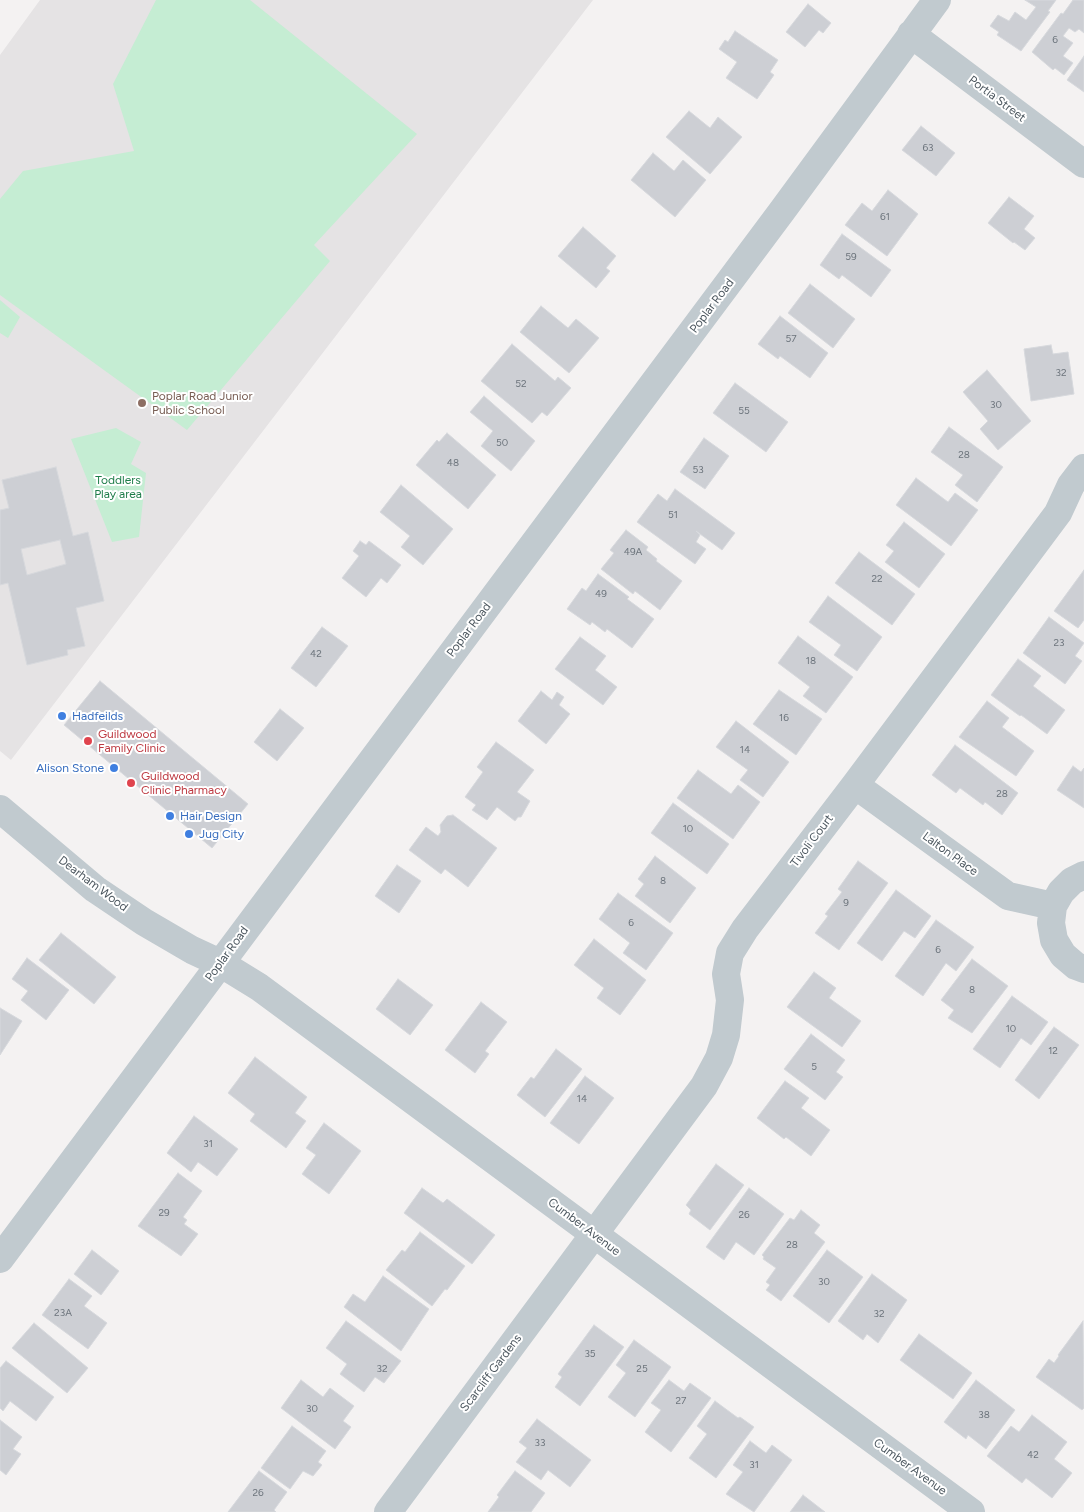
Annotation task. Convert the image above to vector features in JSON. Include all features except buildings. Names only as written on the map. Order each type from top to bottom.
[{"type":"street","name":"Poplar Road","points":[[0,1259],[776,219],[937,0]]},
{"type":"street","name":"Portia Street","points":[[911,34],[1084,164]]},
{"type":"street","name":"Tivoli Court","points":[[594,1234],[704,1086],[719,1058],[726,1034],[730,1000],[726,974],[730,953],[745,929],[1058,513],[1071,486],[1084,468]]},
{"type":"street","name":"Lalton Place","points":[[855,785],[1008,896],[1053,906]]},
{"type":"street","name":"Dearham Wood","points":[[0,809],[95,889],[144,922],[192,950]]},
{"type":"street","points":[[1084,875],[1072,881],[1061,892],[1053,906],[1051,923],[1054,940],[1063,955],[1076,966],[1084,969]]},
{"type":"street","name":"Cumber Avenue","points":[[192,950],[220,963],[259,986],[971,1512]]},
{"type":"street","name":"Scarcliff Gardens","points":[[388,1512],[594,1234]]},
{"type":"shaded area","name":"Poplar Road Junior Public School","points":[[40,0],[593,0],[11,760],[0,751],[0,55]]},
{"type":"green space","points":[[156,0],[250,0],[417,134],[314,245],[330,261],[187,430],[0,295],[0,199],[23,171],[134,151],[113,84]]},
{"type":"green space","points":[[0,300],[20,317],[8,338],[0,333]]},
{"type":"green space","name":"Toddlers Play area","points":[[116,428],[141,442],[131,464],[146,473],[139,537],[112,542],[71,439]]},
{"type":"place","name":"Poplar Road Junior Public School","points":[[142,403]]},
{"type":"place","name":"Hadfeilds","points":[[62,716]]},
{"type":"place","name":"Guildwood Family Clinic","points":[[88,741]]},
{"type":"place","name":"Alison Stone","points":[[114,768]]},
{"type":"place","name":"Guildwood Clinic Pharmacy","points":[[131,783]]},
{"type":"place","name":"Hair Design","points":[[170,816]]},
{"type":"place","name":"Jug City","points":[[189,834]]}]
